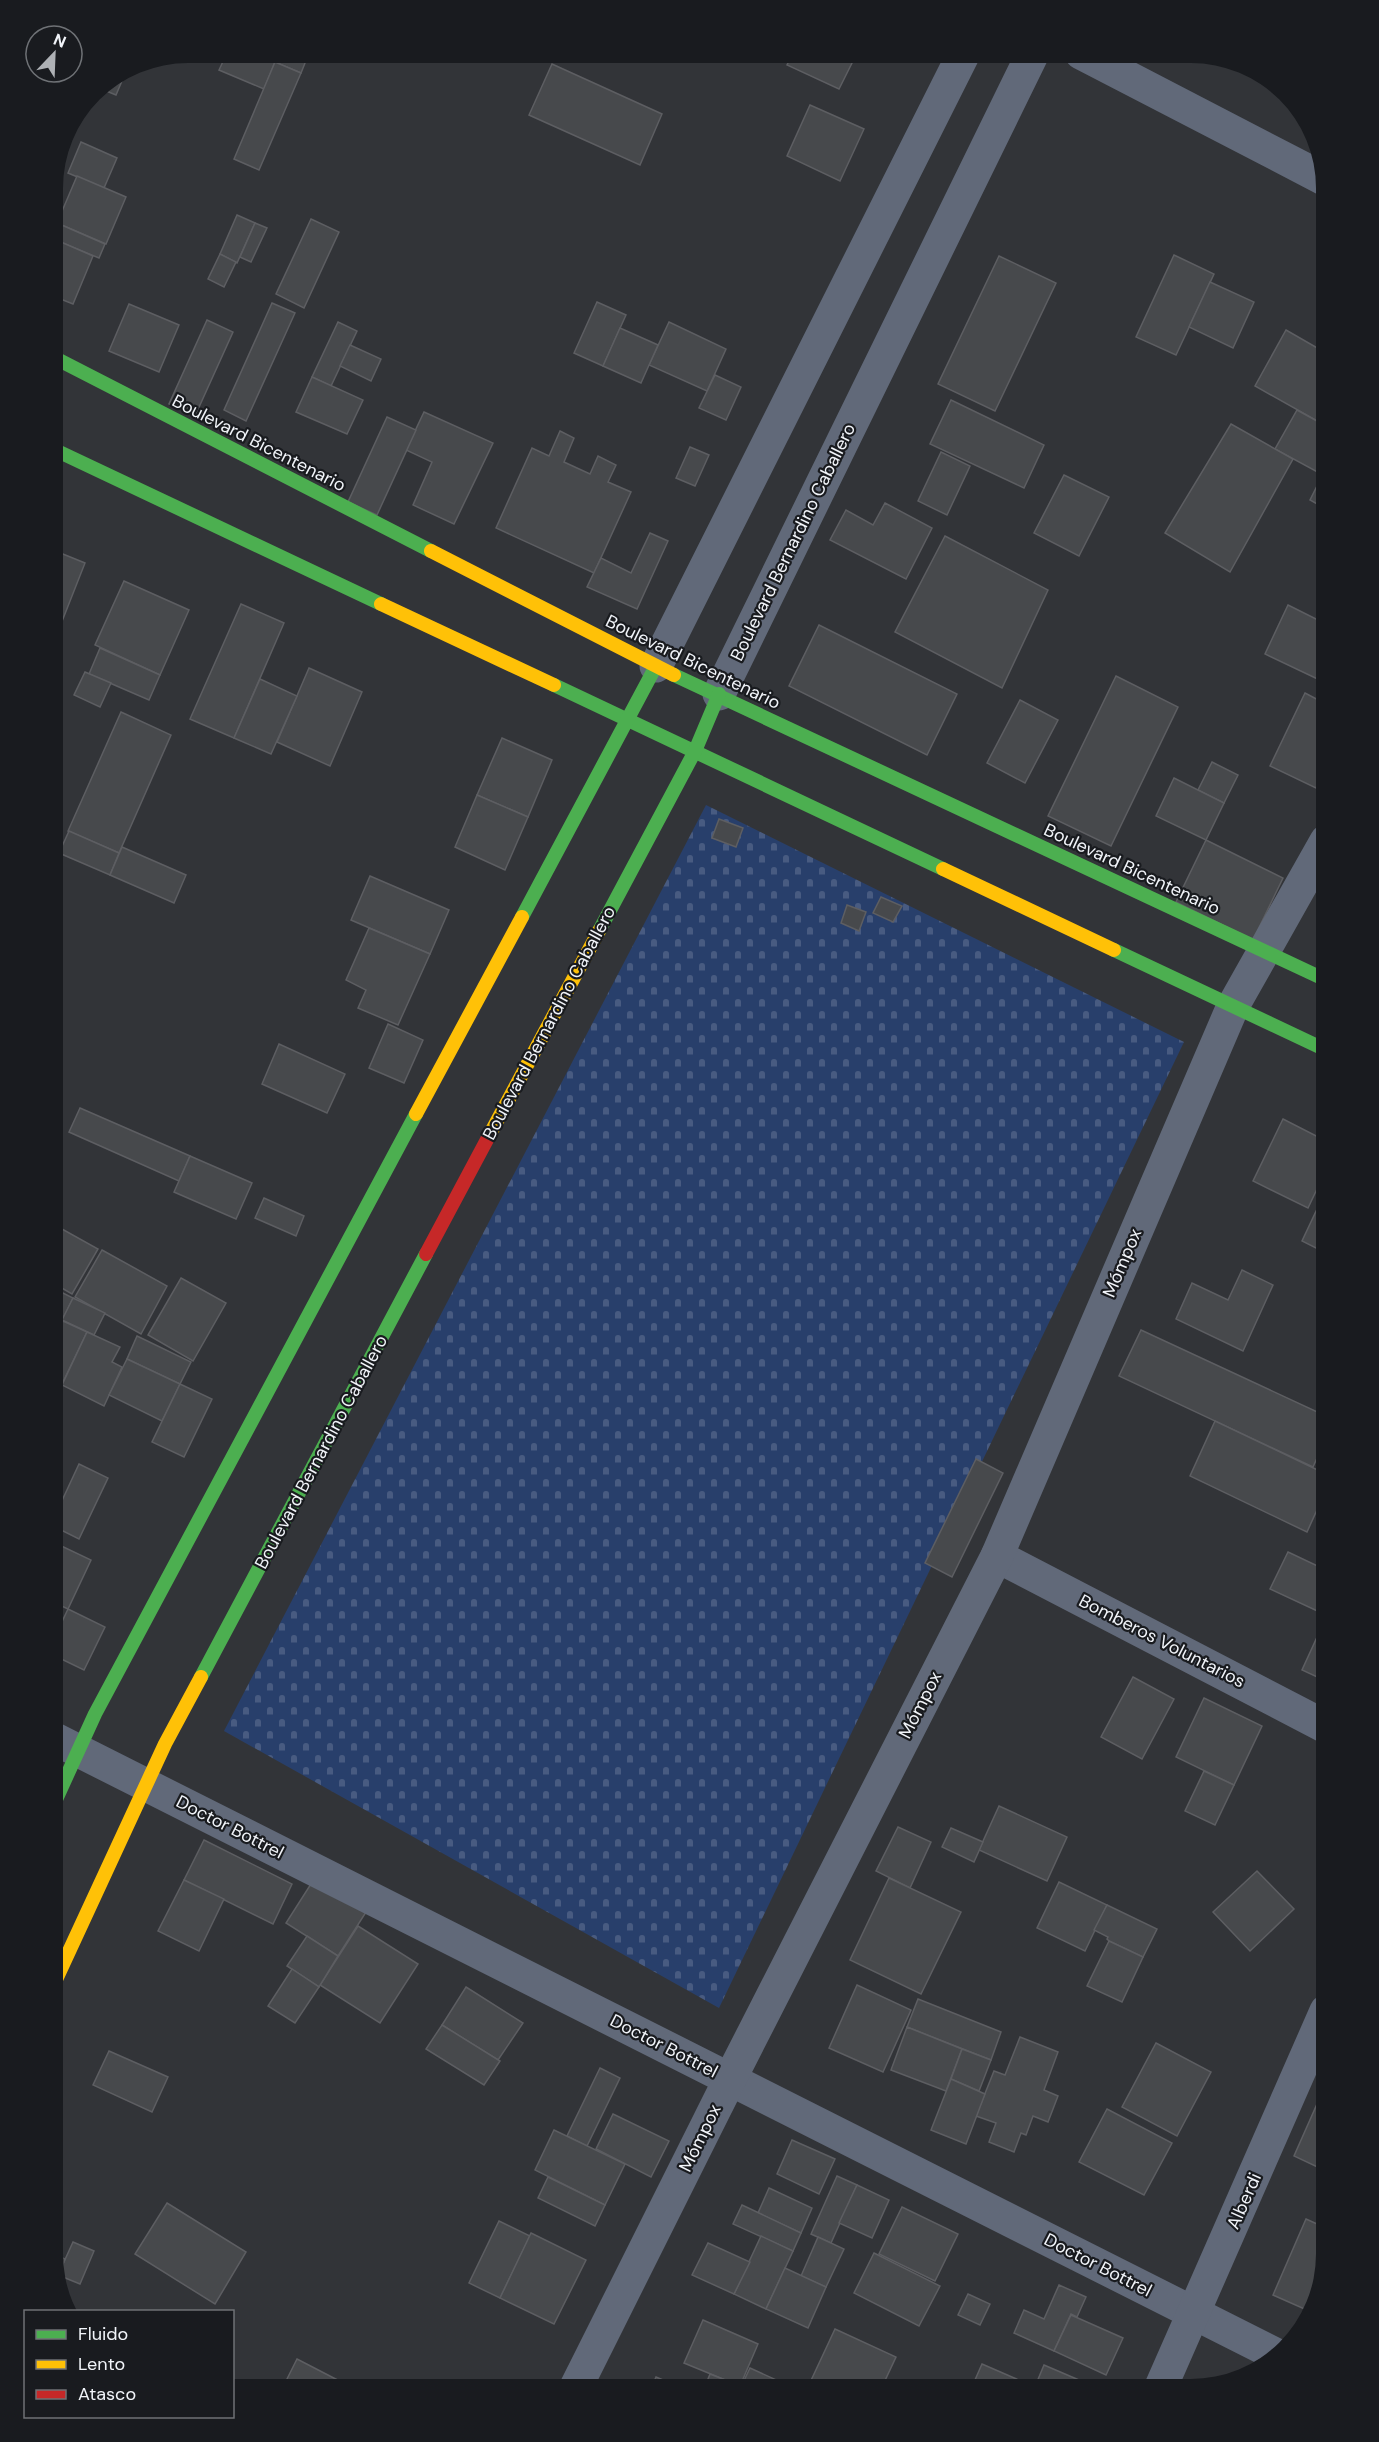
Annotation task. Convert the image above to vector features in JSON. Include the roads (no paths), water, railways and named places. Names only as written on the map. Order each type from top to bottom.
[{"type":"main road","name":"Boulevard Bicentenario","points":[[63,362],[656,666],[1316,975]]},
{"type":"main road","points":[[63,454],[1316,1045]]},
{"type":"main road","points":[[65,1745],[101,1704],[656,666]]},
{"type":"main road","name":"Boulevard Bernardino Caballero","points":[[63,1962],[145,1784],[695,751],[719,694]]},
{"type":"street","points":[[656,666],[959,63]]},
{"type":"street","name":"Boulevard Bernardino Caballero","points":[[719,694],[1028,63]]},
{"type":"street","points":[[1100,63],[1315,174]]},
{"type":"street","name":"Mómpox","points":[[580,2379],[997,1556],[1233,1006],[1316,858]]},
{"type":"street","name":"Bomberos Voluntarios","points":[[997,1556],[1316,1722]]},
{"type":"street","name":"Doctor Bottrel","points":[[65,1745],[1269,2351]]},
{"type":"street","name":"Alberdi","points":[[1165,2379],[1316,2035]]}]
